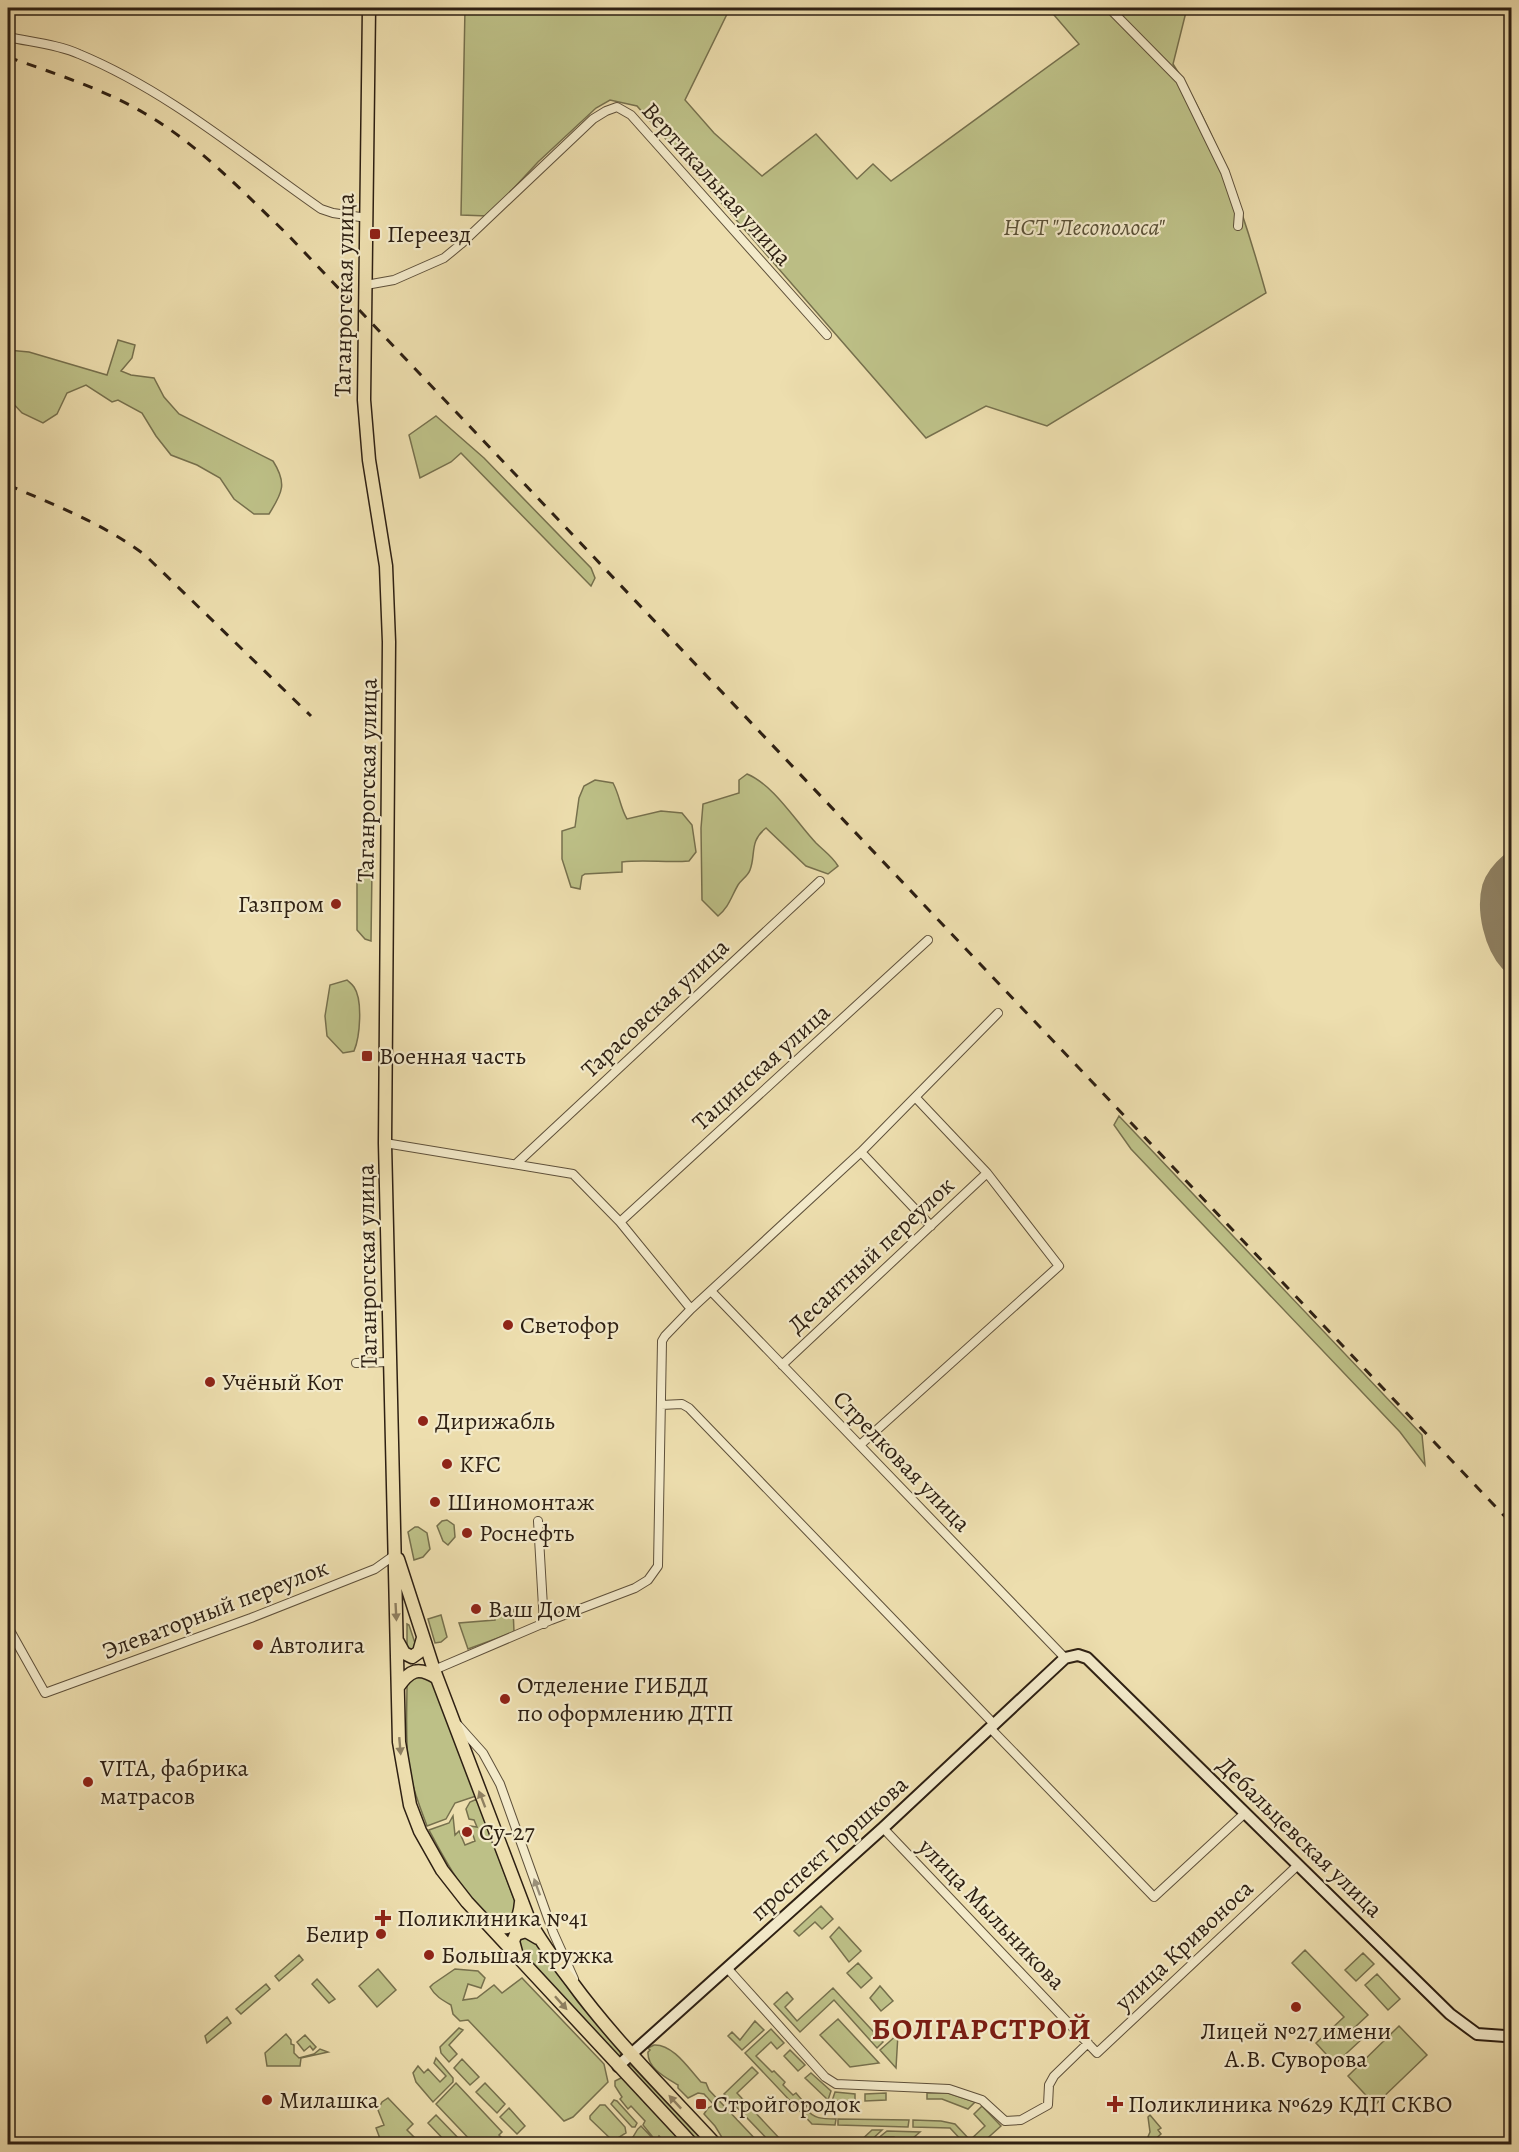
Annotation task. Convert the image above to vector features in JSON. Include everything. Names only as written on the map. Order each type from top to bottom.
[{"type":"main road","name":"Таганрогская улица","points":[[369,8],[364,410],[369,460],[386,566],[389,642],[386,1143],[399,1742],[410,1805],[425,1841],[442,1870],[486,1923],[692,2145]]},
{"type":"main road","name":"Таганрогская улица","points":[[396,1554],[435,1674],[521,1900],[539,1939],[584,1999],[631,2055],[715,2145]]},
{"type":"main road","points":[[397,1641],[404,1653],[412,1657],[419,1652],[423,1638]]},
{"type":"main road","points":[[398,1687],[410,1673],[416,1671],[435,1674]]},
{"type":"main road","points":[[486,1923],[499,1928],[512,1925],[519,1918],[521,1900]]},
{"type":"main road","points":[[517,1956],[513,1946],[516,1934],[526,1931],[539,1939]]},
{"type":"street","points":[[1110,8],[1180,80],[1225,172],[1239,213],[1238,226]]},
{"type":"street","points":[[8,37],[77,52],[131,79],[183,109],[321,209],[367,218]]},
{"type":"street","name":"Вертикальная улица","points":[[366,285],[394,280],[444,258],[593,119],[617,107],[631,115],[827,335]]},
{"type":"street","name":"Тарасовская улица","points":[[516,1164],[820,881]]},
{"type":"street","name":"Тацинская улица","points":[[620,1222],[928,940]]},
{"type":"street","points":[[435,1674],[544,1623],[635,1588],[648,1580],[658,1566],[662,1341],[665,1336],[691,1309],[861,1152],[998,1013]]},
{"type":"street","points":[[860,1445],[1059,1266],[987,1173],[916,1098]]},
{"type":"street","points":[[386,1143],[573,1174],[620,1222],[691,1309]]},
{"type":"street","points":[[861,1152],[931,1226]]},
{"type":"street","name":"Десантный переулок","points":[[782,1365],[987,1173]]},
{"type":"street","name":"Стрелковая улица","points":[[711,1291],[1065,1658]]},
{"type":"street","points":[[356,1363],[389,1362]]},
{"type":"street","points":[[661,1405],[682,1404],[689,1408],[1154,1897],[1245,1813]]},
{"type":"street","points":[[538,1521],[544,1623]]},
{"type":"street","name":"Элеваторный переулок","points":[[8,1627],[45,1693],[251,1618],[365,1573],[375,1569],[396,1554]]},
{"type":"street","name":"Дебальцевская улица","points":[[1065,1658],[1078,1655],[1087,1658],[1450,2014],[1477,2034],[1505,2036],[1512,2034]]},
{"type":"street","name":"проспект Горшкова","points":[[618,2066],[883,1828],[1065,1658]]},
{"type":"street","points":[[452,1718],[483,1753],[500,1784],[553,1932],[584,1999]]},
{"type":"street","name":"улица Мыльникова","points":[[883,1828],[1097,2053]]},
{"type":"street","name":"улица Кривоноса","points":[[1097,2053],[1298,1865]]},
{"type":"street","points":[[728,1969],[825,2077],[836,2084],[949,2089],[982,2100],[1005,2121],[1021,2120],[1048,2105],[1049,2085],[1054,2076],[1088,2043]]},
{"type":"green space","name":"НСТ \"Лесополоса\"","points":[[465,8],[730,8],[685,100],[714,133],[762,176],[816,134],[857,179],[873,164],[891,181],[1079,44],[1048,8],[1187,8],[1173,64],[1203,118],[1228,175],[1249,234],[1266,293],[1047,426],[986,406],[926,438],[637,106],[610,100],[596,108],[538,162],[488,216],[461,215]]},
{"type":"green space","points":[[118,340],[135,345],[132,358],[121,371],[131,375],[154,378],[164,397],[179,414],[273,461],[280,475],[282,487],[278,500],[269,514],[254,514],[234,499],[220,478],[197,465],[171,455],[142,413],[118,400],[112,402],[86,385],[67,393],[57,414],[43,423],[22,413],[8,398],[8,350],[29,352],[107,375]]},
{"type":"green space","points":[[436,416],[484,458],[591,568],[595,578],[591,586],[461,453],[451,462],[420,478],[409,435]]},
{"type":"green space","points":[[747,774],[757,779],[775,795],[838,866],[828,874],[806,866],[766,828],[755,843],[749,872],[739,883],[718,916],[702,900],[703,804],[739,793],[739,780]]},
{"type":"green space","points":[[595,780],[613,783],[627,819],[661,811],[682,813],[692,825],[696,852],[689,861],[622,862],[622,872],[585,874],[582,876],[580,889],[571,887],[562,859],[562,831],[575,827],[579,798],[584,786]]},
{"type":"green space","points":[[372,869],[371,941],[365,939],[357,930],[357,880],[364,872]]},
{"type":"green space","points":[[347,980],[357,993],[360,1019],[354,1051],[343,1053],[327,1036],[325,1016],[330,985]]},
{"type":"green space","points":[[1119,1116],[1422,1435],[1425,1465],[1400,1432],[1131,1149],[1114,1125]]},
{"type":"green space","points":[[447,1520],[454,1525],[455,1537],[448,1545],[443,1541],[437,1526]]},
{"type":"green space","points":[[415,1527],[427,1533],[430,1549],[423,1557],[414,1560],[408,1532]]},
{"type":"green space","points":[[495,1607],[513,1608],[514,1632],[468,1649],[459,1623],[495,1620]]},
{"type":"green space","points":[[441,1615],[447,1637],[435,1643],[428,1619]]},
{"type":"green space","points":[[407,1624],[416,1646],[411,1651],[407,1649]]},
{"type":"green space","points":[[430,1676],[476,1796],[455,1803],[446,1819],[427,1826],[409,1768],[407,1683],[411,1677]]},
{"type":"green space","points":[[477,1799],[518,1910],[507,1924],[494,1918],[471,1898],[451,1870],[429,1830],[449,1823],[453,1816],[455,1835],[459,1831],[465,1845],[475,1841],[470,1826],[477,1827],[474,1820],[469,1819],[466,1809],[470,1802]]},
{"type":"green space","points":[[821,1906],[833,1919],[822,1929],[815,1922],[799,1936],[794,1931]]},
{"type":"green space","points":[[839,1927],[861,1951],[849,1962],[830,1937]]},
{"type":"green space","points":[[517,1935],[532,1937],[578,2002],[621,2056],[618,2057],[516,1946]]},
{"type":"green space","points":[[1305,1950],[1368,2015],[1354,2028],[1363,2038],[1335,2064],[1316,2043],[1344,2017],[1292,1963]]},
{"type":"green space","points":[[1363,1953],[1374,1964],[1356,1981],[1345,1970]]},
{"type":"green space","points":[[299,1955],[303,1960],[279,1981],[275,1976]]},
{"type":"green space","points":[[858,1963],[872,1978],[861,1988],[847,1973]]},
{"type":"green space","points":[[378,1969],[396,1990],[377,2007],[359,1986]]},
{"type":"green space","points":[[455,1969],[478,1971],[485,1978],[481,1988],[468,1984],[463,2000],[477,1998],[494,1985],[502,1993],[522,1978],[604,2064],[608,2082],[573,2117],[564,2121],[468,2020],[460,2021],[453,2014],[451,2005],[439,1998],[432,1990],[430,1987],[433,1984]]},
{"type":"green space","points":[[1377,1974],[1400,1999],[1388,2010],[1365,1985]]},
{"type":"green space","points":[[317,1979],[335,1999],[329,2003],[312,1984]]},
{"type":"green space","points":[[266,1984],[270,1989],[241,2014],[236,2009]]},
{"type":"green space","points":[[880,1986],[893,2001],[881,2011],[870,1998]]},
{"type":"green space","points":[[833,1988],[883,2042],[877,2048],[834,2000],[800,2032],[774,2004],[787,1992],[793,1999],[785,2007],[797,2021]]},
{"type":"green space","points":[[227,2017],[231,2023],[207,2043],[205,2036]]},
{"type":"green space","points":[[838,2019],[879,2063],[850,2067],[820,2035]]},
{"type":"green space","points":[[755,2021],[764,2030],[742,2050],[728,2036],[732,2032],[740,2040]]},
{"type":"green space","points":[[1399,2026],[1427,2055],[1375,2105],[1348,2076]]},
{"type":"green space","points":[[459,2028],[463,2030],[449,2045],[457,2054],[449,2062],[441,2053],[440,2047]]},
{"type":"green space","points":[[771,2029],[784,2043],[777,2049],[771,2042],[756,2056],[785,2082],[783,2085],[793,2095],[796,2093],[807,2106],[805,2108],[808,2112],[819,2118],[836,2119],[835,2125],[812,2124],[745,2053]]},
{"type":"green space","points":[[286,2034],[291,2044],[294,2045],[294,2053],[299,2058],[314,2054],[320,2049],[328,2052],[301,2058],[300,2066],[267,2066],[265,2053]]},
{"type":"green space","points":[[898,2034],[896,2068],[880,2050]]},
{"type":"green space","points":[[305,2035],[316,2047],[313,2050],[310,2046],[304,2051],[297,2042]]},
{"type":"green space","points":[[654,2045],[668,2049],[680,2058],[701,2082],[706,2083],[709,2090],[760,2144],[721,2143],[723,2139],[704,2114],[714,2105],[704,2094],[698,2093],[688,2098],[678,2088],[678,2085],[658,2072],[648,2058],[650,2050],[648,2048]]},
{"type":"green space","points":[[790,2050],[805,2065],[798,2071],[784,2056]]},
{"type":"green space","points":[[436,2058],[453,2078],[453,2082],[433,2102],[416,2082],[413,2073],[418,2066],[424,2073],[428,2069],[440,2082],[446,2076],[434,2063]]},
{"type":"green space","points":[[462,2059],[479,2077],[470,2085],[454,2068]]},
{"type":"green space","points":[[630,2065],[706,2144],[699,2144],[628,2069]]},
{"type":"green space","points":[[752,2067],[758,2073],[737,2093],[780,2139],[775,2144],[772,2144],[724,2094]]},
{"type":"green space","points":[[811,2073],[831,2091],[828,2100],[805,2078]]},
{"type":"green space","points":[[623,2077],[644,2097],[644,2102],[659,2115],[671,2131],[676,2131],[684,2144],[667,2144],[659,2136],[656,2141],[643,2125],[645,2121],[631,2106],[628,2109],[620,2099],[622,2097],[615,2086],[615,2081]]},
{"type":"green space","points":[[456,2083],[502,2132],[499,2135],[504,2140],[504,2144],[474,2144],[436,2104]]},
{"type":"green space","points":[[485,2083],[505,2104],[497,2113],[476,2092]]},
{"type":"green space","points":[[835,2092],[855,2094],[855,2101],[832,2101]]},
{"type":"green space","points":[[886,2093],[886,2100],[865,2101],[865,2094]]},
{"type":"green space","points":[[927,2093],[948,2093],[975,2102],[968,2109],[942,2099],[927,2099]]},
{"type":"green space","points":[[388,2098],[413,2124],[407,2130],[421,2144],[382,2144],[376,2128],[384,2125],[378,2110],[382,2102]]},
{"type":"green space","points":[[614,2100],[637,2123],[635,2127],[632,2127],[611,2104]]},
{"type":"green space","points":[[600,2105],[605,2105],[625,2127],[626,2133],[613,2141],[590,2119]]},
{"type":"green space","points":[[982,2106],[1001,2126],[981,2144],[965,2144],[950,2128],[913,2127],[913,2120],[955,2124],[970,2140],[985,2126],[974,2114]]},
{"type":"green space","points":[[509,2108],[525,2126],[517,2134],[500,2117]]},
{"type":"green space","points":[[436,2115],[464,2144],[448,2144],[428,2123]]},
{"type":"green space","points":[[1150,2115],[1161,2128],[1158,2130],[1161,2134],[1150,2144],[1145,2144],[1150,2132],[1148,2117]]},
{"type":"green space","points":[[838,2119],[909,2120],[908,2127],[838,2125]]},
{"type":"green space","points":[[641,2126],[658,2144],[625,2144]]},
{"type":"green space","points":[[872,2130],[882,2130],[867,2144],[857,2144]]},
{"type":"green space","points":[[887,2131],[920,2132],[906,2144],[901,2144],[894,2137],[885,2137],[877,2144],[871,2144]]},
{"type":"taxiway","points":[[1512,865],[1496,885],[1493,897],[1498,936],[1512,960]]},
{"type":"railway","points":[[8,57],[111,96],[164,125],[219,169],[287,234],[1512,1524]]},
{"type":"railway","points":[[8,485],[96,525],[145,555],[311,716]]},
{"type":"place","name":"Переезд","points":[[375,234]]},
{"type":"place","name":"Газпром","points":[[336,904]]},
{"type":"place","name":"Военная часть","points":[[367,1056]]},
{"type":"place","name":"Светофор","points":[[508,1325]]},
{"type":"place","name":"Учёный Кот","points":[[210,1382]]},
{"type":"place","name":"Дирижабль","points":[[423,1421]]},
{"type":"place","name":"KFC","points":[[447,1464]]},
{"type":"place","name":"Шиномонтаж","points":[[435,1502]]},
{"type":"place","name":"Роснефть","points":[[467,1533]]},
{"type":"place","name":"Ваш Дом","points":[[476,1609]]},
{"type":"place","name":"Автолига","points":[[258,1645]]},
{"type":"place","name":"Отделение ГИБДД по оформлению ДТП","points":[[505,1699]]},
{"type":"place","name":"VITA, фабрика матрасов","points":[[88,1782]]},
{"type":"place","name":"Су-27","points":[[467,1832]]},
{"type":"place","name":"Поликлиника №41","points":[[383,1918]]},
{"type":"place","name":"Белир","points":[[381,1934]]},
{"type":"place","name":"Большая кружка","points":[[429,1955]]},
{"type":"place","name":"Лицей №27 имени А.В. Суворова","points":[[1296,2007]]},
{"type":"place","name":"Милашка","points":[[267,2100]]},
{"type":"place","name":"Стройгородок","points":[[701,2104]]},
{"type":"place","name":"Поликлиника №629 КДП СКВО","points":[[1115,2104]]},
{"type":"district","name":"БОЛГАРСТРОЙ","points":[[982,2029]]}]
